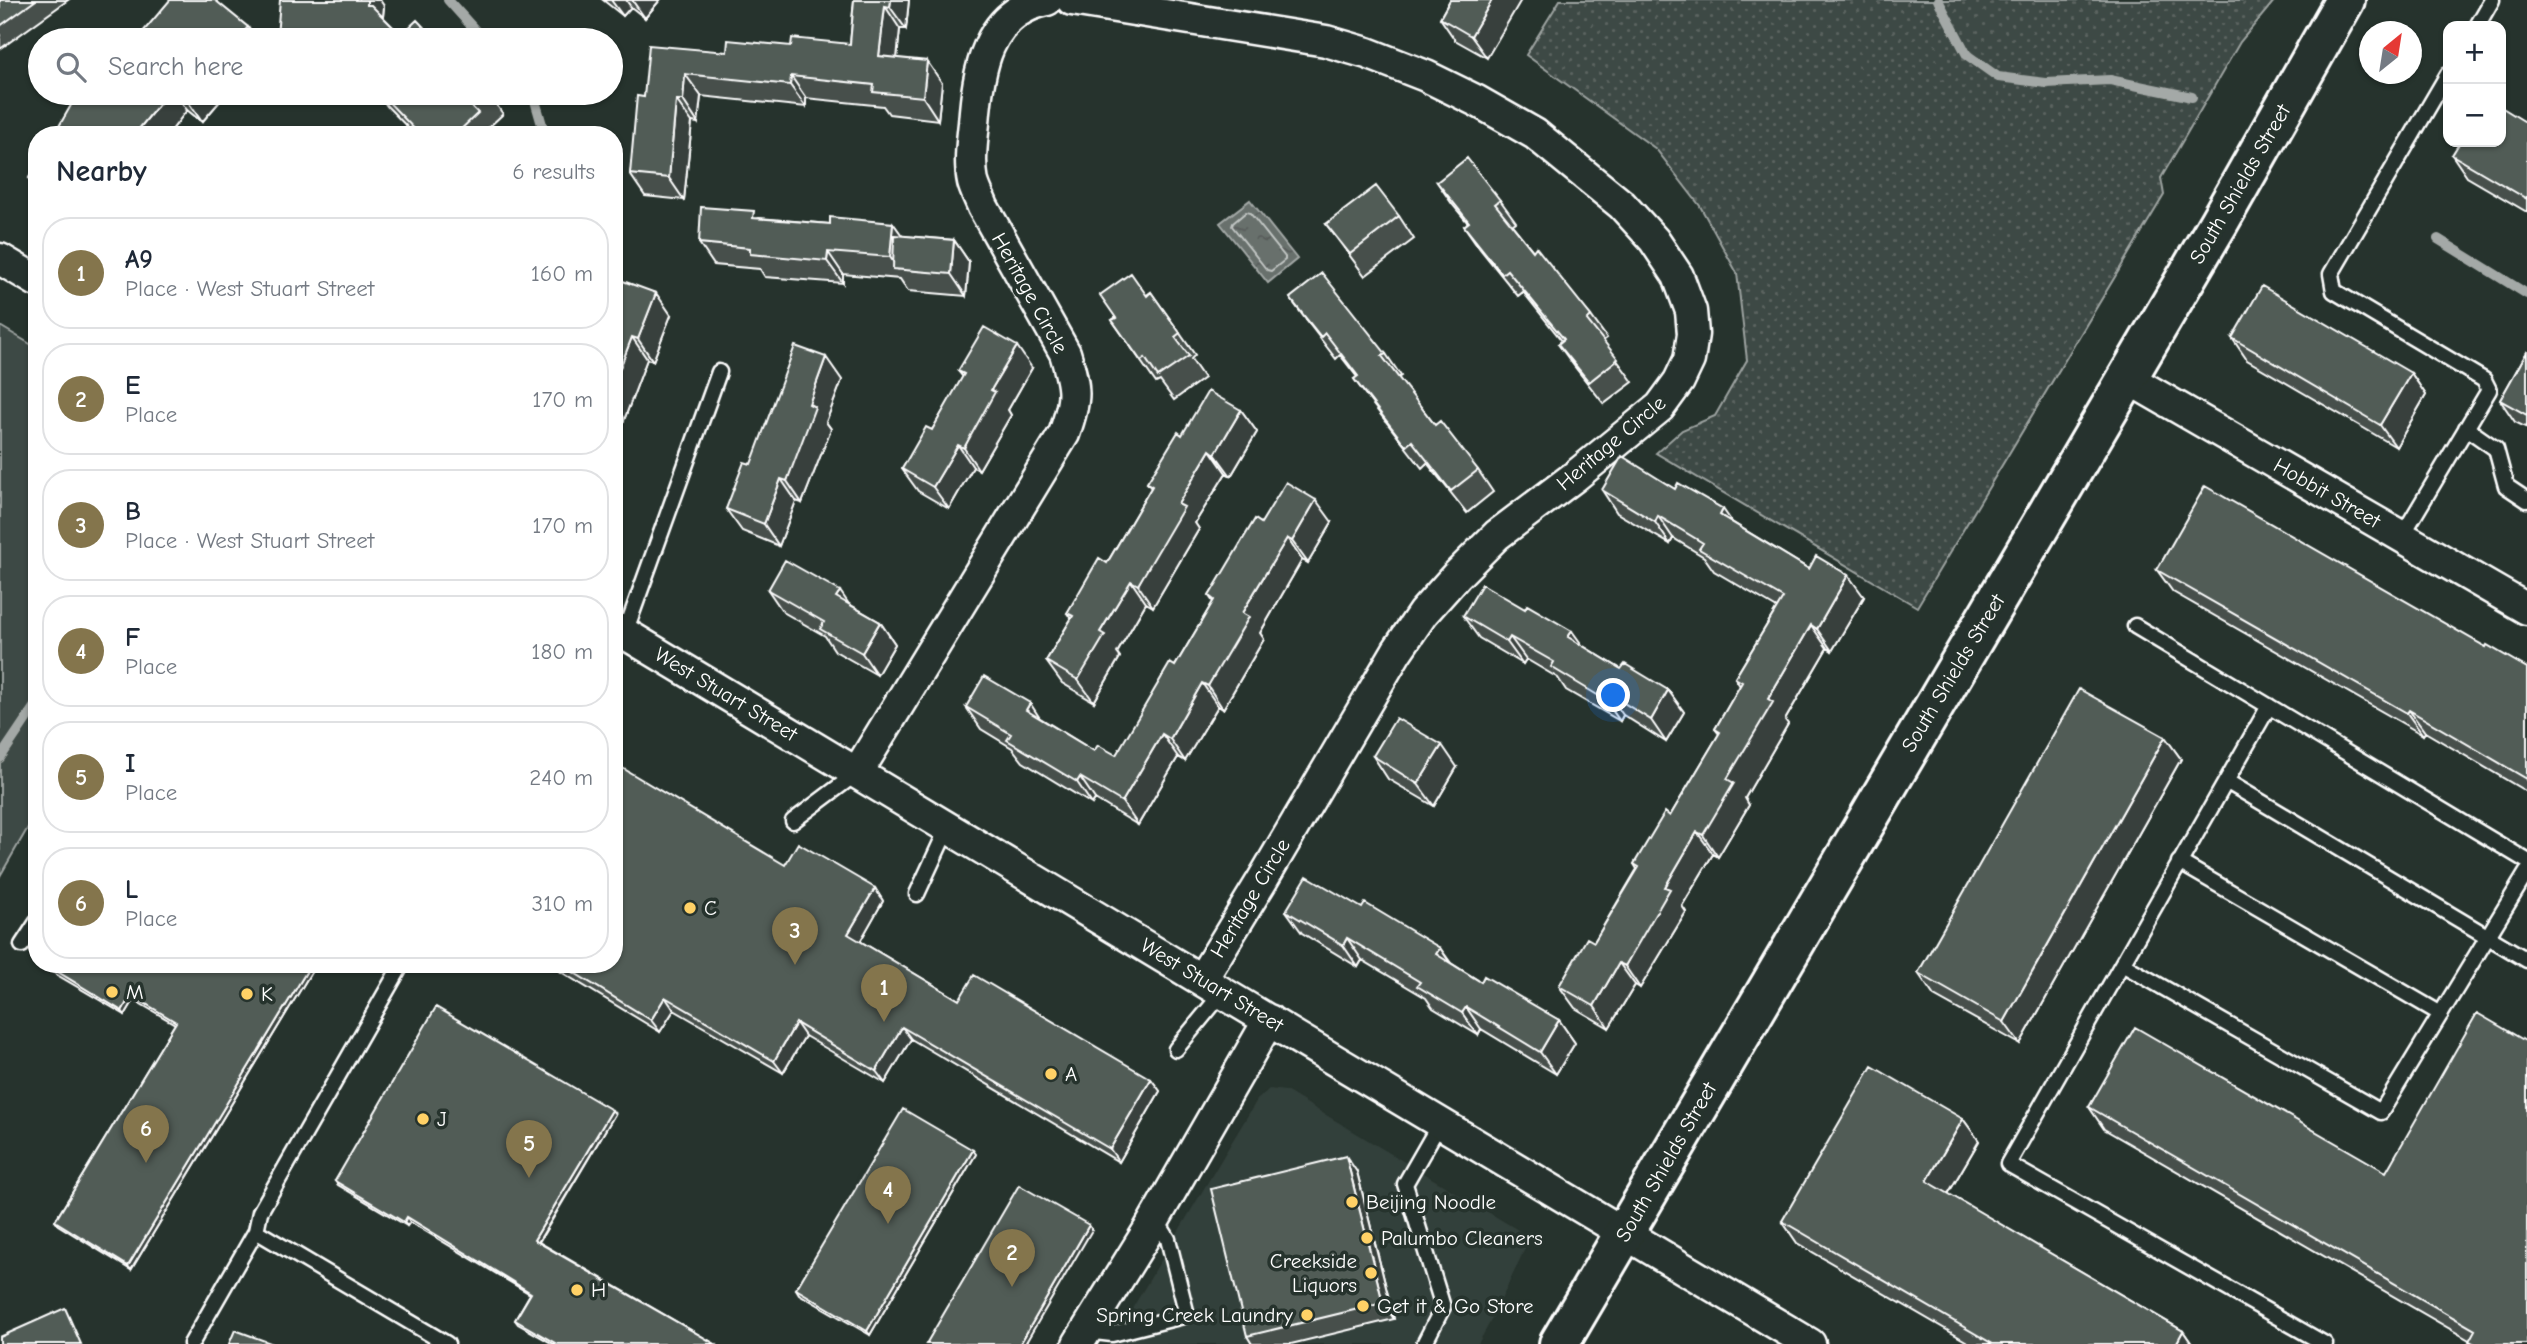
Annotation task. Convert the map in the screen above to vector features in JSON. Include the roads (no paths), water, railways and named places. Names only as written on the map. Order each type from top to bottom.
[{"type":"main road","name":"South Shields Street","points":[[1559,1344],[2226,211],[2345,0]]},
{"type":"street","name":"Heritage Circle","points":[[857,772],[1064,434],[1075,404],[1073,379],[1065,353],[983,207],[973,181],[971,150],[977,82],[989,45],[1004,22],[1026,7],[1047,0]]},
{"type":"street","name":"Heritage Circle","points":[[1072,0],[1326,41],[1367,53],[1426,76],[1477,100],[1535,134],[1622,205],[1654,240],[1678,276],[1691,311],[1693,334],[1689,360],[1679,382],[1660,407],[1497,535],[1423,613],[1397,651],[1263,879],[1212,986]]},
{"type":"street","points":[[0,259],[28,276]]},
{"type":"street","name":"Hobbit Street","points":[[2127,378],[2527,609]]},
{"type":"street","name":"West Stuart Street","points":[[623,640],[857,772],[1810,1344]]},
{"type":"street","points":[[1082,1337],[1269,1020]]},
{"type":"lane","points":[[2479,21],[2492,0]]},
{"type":"lane","points":[[2402,536],[2488,390],[2484,380],[2334,291],[2331,274],[2443,83]]},
{"type":"lane","points":[[623,624],[719,372]]},
{"type":"lane","points":[[2466,428],[2496,449],[2505,486],[2527,500]]},
{"type":"lane","points":[[2135,626],[2527,861]]},
{"type":"lane","points":[[2269,706],[2008,1164],[2325,1344]]},
{"type":"lane","points":[[793,821],[857,772]]},
{"type":"lane","points":[[2226,781],[2527,960]]},
{"type":"lane","points":[[918,894],[948,827]]},
{"type":"lane","points":[[2179,862],[2441,1014]]},
{"type":"lane","points":[[2122,964],[2381,1112],[2527,872]]},
{"type":"lane","points":[[23,945],[28,937]]},
{"type":"lane","points":[[191,1344],[256,1231],[260,1212],[397,973]]},
{"type":"lane","points":[[1176,1049],[1212,986]]},
{"type":"lane","points":[[1424,1344],[1443,1307],[1405,1184],[1440,1123]]},
{"type":"lane","points":[[1082,1337],[1112,1334],[1188,1315],[1168,1239],[1155,1217]]},
{"type":"lane","points":[[256,1231],[447,1344]]},
{"type":"water","points":[[1250,200],[1297,259],[1268,283],[1220,223]]},
{"type":"waterway","points":[[448,0],[473,28]]},
{"type":"waterway","points":[[1938,0],[1967,55],[1998,77],[2046,83],[2110,80],[2192,97]]},
{"type":"waterway","points":[[536,105],[542,126]]},
{"type":"waterway","points":[[2438,239],[2527,294]]},
{"type":"waterway","points":[[0,758],[28,716]]},
{"type":"place","name":"C","points":[[690,908]]},
{"type":"place","name":"B","points":[[795,965]]},
{"type":"place","name":"M","points":[[112,992]]},
{"type":"place","name":"K","points":[[247,994]]},
{"type":"place","name":"A9","points":[[884,1022]]},
{"type":"place","name":"A","points":[[1051,1074]]},
{"type":"place","name":"J","points":[[423,1119]]},
{"type":"place","name":"L","points":[[146,1163]]},
{"type":"place","name":"I","points":[[529,1178]]},
{"type":"place","name":"Beijing Noodle","points":[[1352,1202]]},
{"type":"place","name":"F","points":[[888,1224]]},
{"type":"place","name":"Palumbo Cleaners","points":[[1367,1238]]},
{"type":"place","name":"Creekside Liquors","points":[[1371,1273]]},
{"type":"place","name":"E","points":[[1012,1287]]},
{"type":"place","name":"H","points":[[577,1290]]},
{"type":"place","name":"Get it & Go Store","points":[[1363,1306]]},
{"type":"place","name":"Spring Creek Laundry","points":[[1307,1315]]}]
